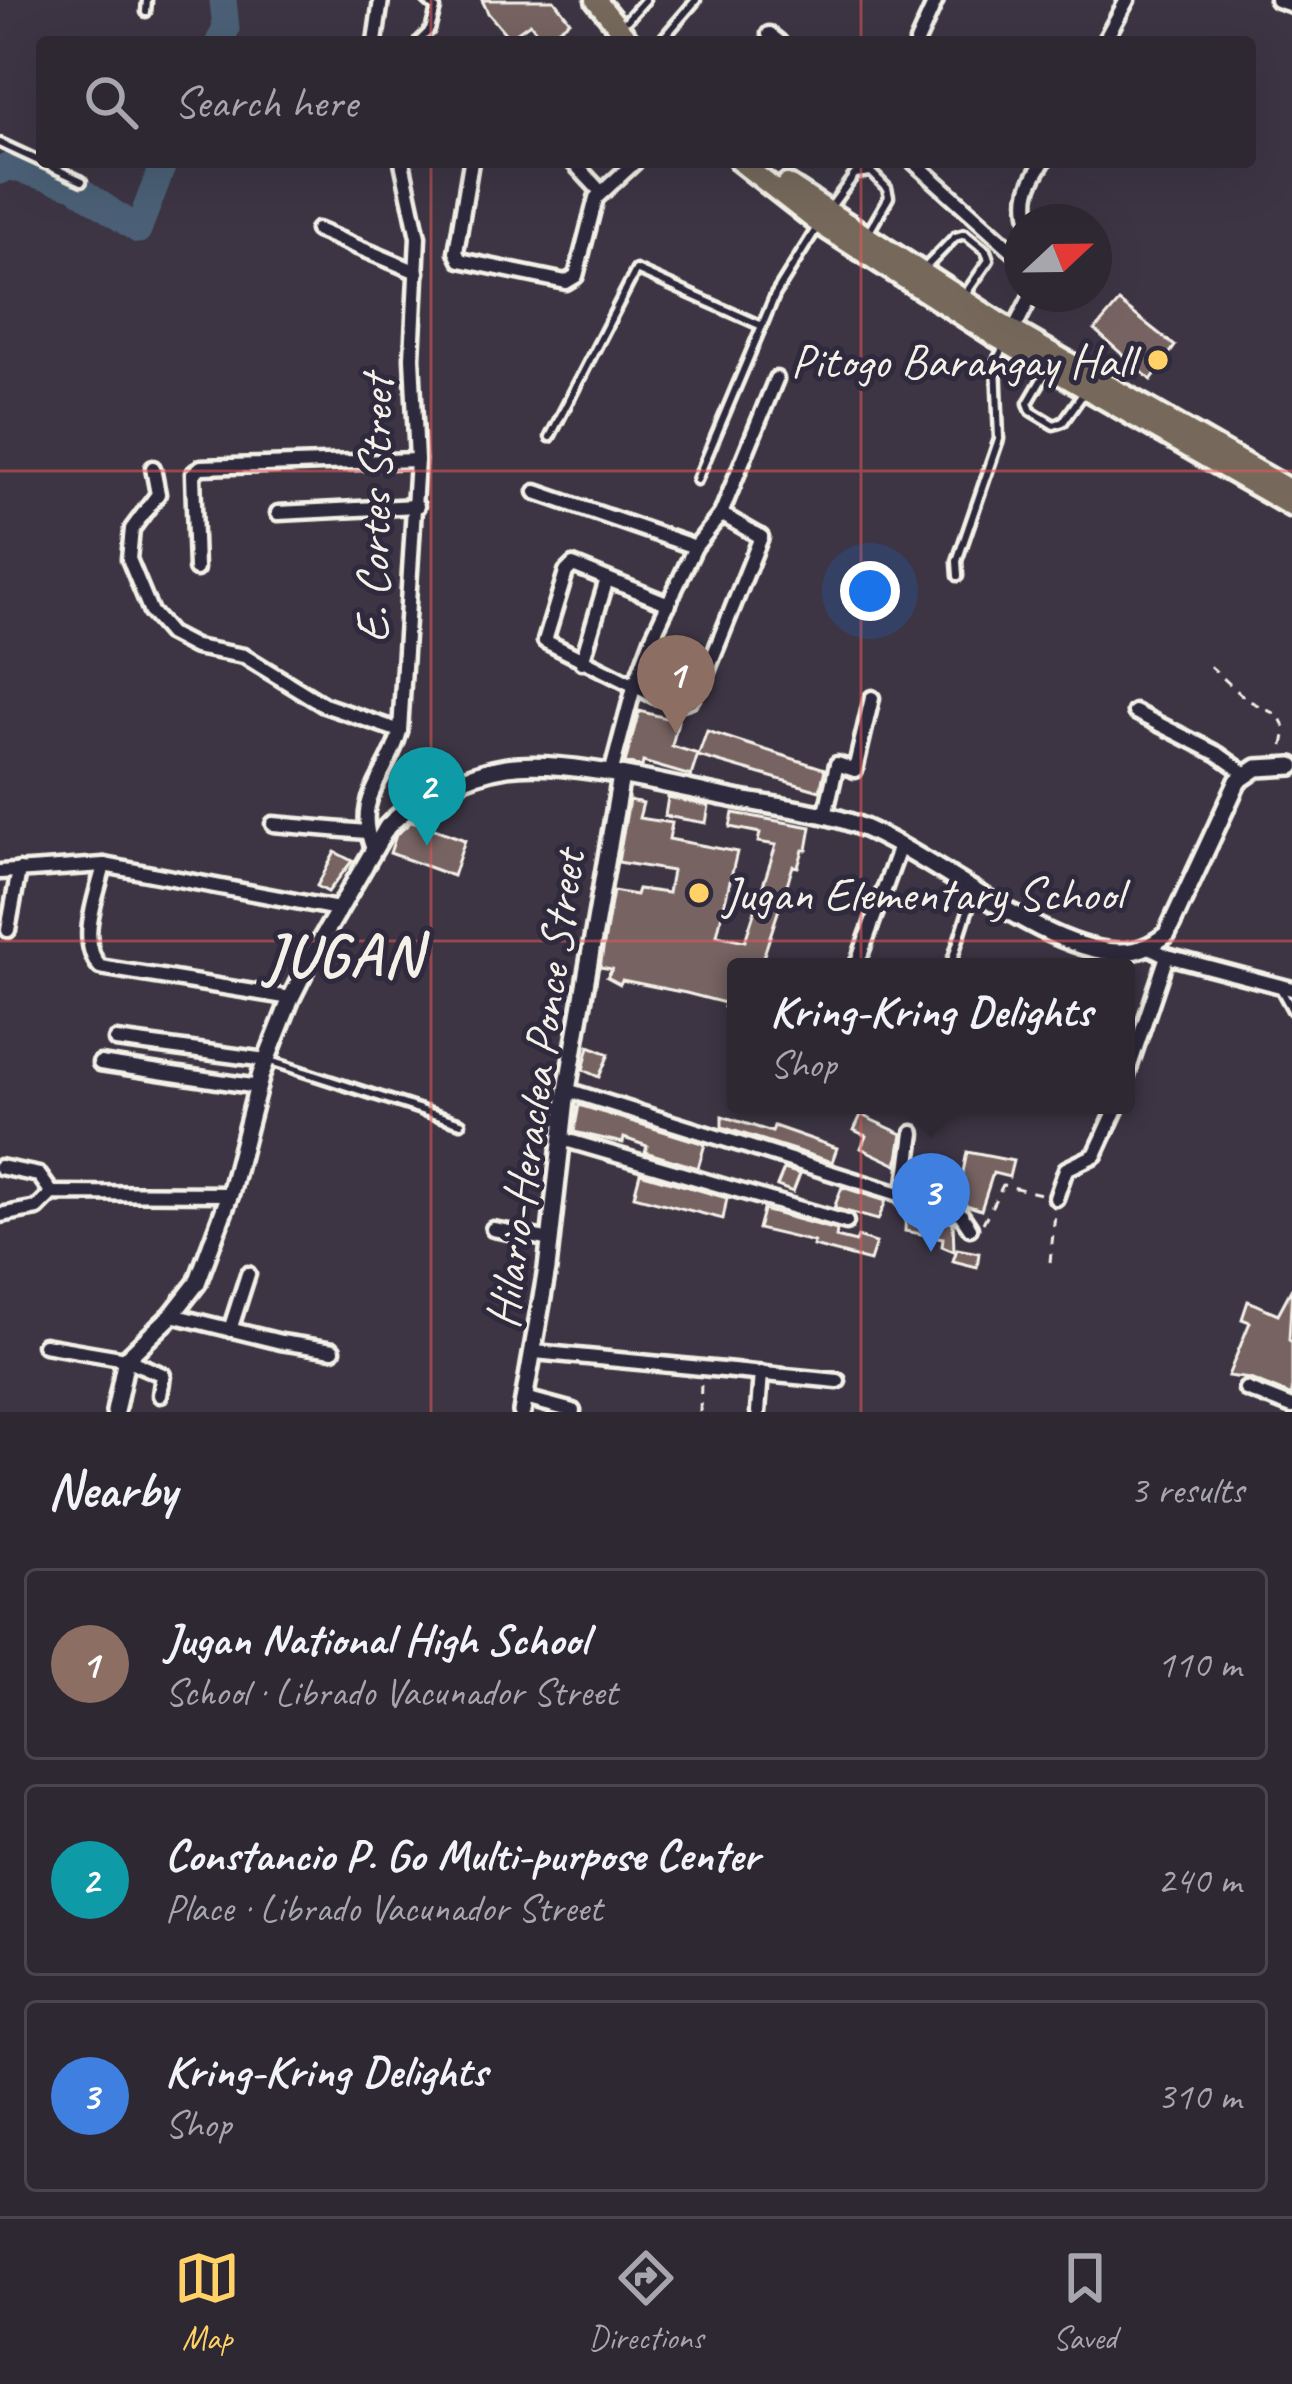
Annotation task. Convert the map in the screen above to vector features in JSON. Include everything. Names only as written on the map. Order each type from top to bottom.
[{"type":"main road","points":[[596,0],[625,36]]},
{"type":"main road","points":[[612,0],[640,36]]},
{"type":"main road","points":[[749,168],[1010,337],[1292,491]]},
{"type":"main road","points":[[767,168],[823,218],[865,237],[962,299],[1048,369],[1292,506]]},
{"type":"street","points":[[376,36],[381,0]]},
{"type":"street","points":[[919,36],[936,0]]},
{"type":"street","points":[[1108,36],[1127,0]]},
{"type":"street","points":[[1277,0],[1292,5]]},
{"type":"street","name":"E. Cortes Street","points":[[366,832],[368,799],[400,731],[417,506],[412,358],[418,237],[403,168]]},
{"type":"street","points":[[470,168],[456,252],[460,260],[572,280],[601,192],[628,168]]},
{"type":"street","points":[[579,168],[601,192]]},
{"type":"street","points":[[921,168],[1004,243]]},
{"type":"street","points":[[1025,204],[1027,188],[1039,168]]},
{"type":"street","points":[[317,230],[417,272]]},
{"type":"street","points":[[1010,337],[1023,312]]},
{"type":"street","points":[[616,775],[634,687],[695,547],[722,514],[776,379]]},
{"type":"street","points":[[196,569],[193,474],[201,466],[417,460]]},
{"type":"street","points":[[153,468],[158,494],[138,518],[128,544],[132,573],[157,620],[186,644],[244,656],[324,705],[400,731]]},
{"type":"street","points":[[536,492],[695,547]]},
{"type":"street","points":[[278,513],[417,506]]},
{"type":"street","points":[[669,604],[574,565],[566,572],[545,641],[634,687],[682,702],[697,692],[761,537],[722,514]]},
{"type":"street","points":[[582,662],[607,579]]},
{"type":"street","points":[[825,816],[837,764],[854,770],[872,698]]},
{"type":"street","points":[[1135,712],[1218,754],[1246,774]]},
{"type":"street","points":[[115,1412],[126,1359],[172,1315],[197,1282],[230,1194],[266,1060],[291,998],[373,849],[400,814],[489,771],[535,766],[616,775],[854,824],[1029,921],[1085,946],[1117,952],[1149,946],[1167,934],[1238,781],[1246,774],[1286,765]]},
{"type":"street","name":"Hilario-Heraclea Ponce Street","points":[[524,1405],[616,775]]},
{"type":"street","points":[[273,824],[366,832],[373,849]]},
{"type":"street","points":[[859,958],[900,846]]},
{"type":"street","points":[[0,872],[104,865],[338,909]]},
{"type":"street","points":[[104,865],[90,935],[92,957],[100,968],[291,998]]},
{"type":"street","points":[[8,930],[19,870]]},
{"type":"street","points":[[1149,946],[1167,956],[1286,988]]},
{"type":"street","points":[[1135,1051],[1167,956]]},
{"type":"street","points":[[116,1040],[266,1060]]},
{"type":"street","points":[[100,1063],[258,1087]]},
{"type":"street","points":[[567,1090],[960,1213],[970,1228]]},
{"type":"street","points":[[1056,1198],[1066,1169],[1095,1155],[1114,1114]]},
{"type":"street","points":[[904,1198],[913,1133]]},
{"type":"street","points":[[562,1139],[846,1222]]},
{"type":"street","points":[[0,1167],[39,1175],[52,1193]]},
{"type":"street","points":[[0,1215],[37,1208],[52,1193],[230,1194]]},
{"type":"street","points":[[493,1228],[551,1240]]},
{"type":"street","points":[[230,1330],[248,1274]]},
{"type":"street","points":[[172,1315],[333,1350]]},
{"type":"street","points":[[44,1345],[126,1359],[163,1375],[160,1395]]},
{"type":"street","points":[[535,1352],[838,1382]]},
{"type":"street","points":[[758,1412],[760,1373]]},
{"type":"street","points":[[1246,1389],[1292,1407]]},
{"type":"street","points":[[524,1405],[573,1411]]},
{"type":"lane","points":[[146,12],[147,0]]},
{"type":"lane","points":[[424,36],[436,9],[426,0]]},
{"type":"lane","points":[[627,20],[645,0]]},
{"type":"lane","points":[[665,36],[696,0]]},
{"type":"lane","points":[[0,143],[36,160]]},
{"type":"lane","points":[[54,168],[82,181]]},
{"type":"lane","points":[[697,480],[775,295],[855,174],[871,172],[890,197],[865,237]]},
{"type":"lane","points":[[921,272],[956,237],[965,234],[976,241],[989,260],[962,299]]},
{"type":"lane","points":[[550,437],[635,270],[762,326]]},
{"type":"lane","points":[[958,576],[957,561],[999,440],[996,362],[1010,337]]},
{"type":"lane","points":[[1048,369],[1028,403],[1031,411],[1054,425],[1063,422],[1086,390]]},
{"type":"lane","points":[[953,958],[975,889]]},
{"type":"lane","points":[[1286,988],[1292,1010]]},
{"type":"lane","points":[[266,1060],[461,1123]]},
{"type":"path","points":[[1210,666],[1246,699],[1279,716],[1286,730],[1286,765]]},
{"type":"path","points":[[970,1228],[984,1222],[1003,1185],[1056,1198],[1050,1262]]},
{"type":"path","points":[[698,1369],[703,1396],[700,1412]]},
{"type":"building","points":[[482,0],[554,0],[570,21],[549,36],[540,36],[530,23],[507,36]]},
{"type":"building","points":[[1119,302],[1175,346],[1151,380],[1095,330]]},
{"type":"building","points":[[639,711],[678,721],[672,746],[698,754],[691,776],[643,762],[642,767],[625,763]]},
{"type":"building","points":[[707,731],[825,769],[820,791],[698,756]]},
{"type":"building","points":[[668,797],[709,806],[706,823],[665,816]]},
{"type":"building","name":"Jugan Elementary School","points":[[629,800],[643,803],[639,818],[672,823],[669,839],[737,852],[717,935],[745,941],[776,845],[758,842],[760,833],[730,827],[733,813],[811,827],[807,850],[798,867],[793,866],[763,958],[727,958],[727,1008],[725,1003],[622,980],[620,984],[607,977],[612,969],[600,967],[613,891],[668,893],[672,871],[618,862]]},
{"type":"building","points":[[412,821],[465,840],[453,876],[390,853],[396,835]]},
{"type":"building","points":[[335,852],[352,861],[328,892],[317,886]]},
{"type":"building","points":[[589,1046],[609,1054],[599,1077],[583,1070]]},
{"type":"building","points":[[579,1105],[705,1144],[698,1168],[645,1152],[647,1146],[624,1138],[623,1143],[574,1132]]},
{"type":"building","points":[[861,1115],[902,1134],[897,1165],[861,1148],[866,1136],[854,1130]]},
{"type":"building","points":[[722,1116],[772,1132],[774,1126],[837,1148],[832,1162],[722,1127]]},
{"type":"building","points":[[967,1152],[1013,1161],[1009,1177],[993,1173],[981,1210],[916,1188],[922,1170],[962,1177]]},
{"type":"building","points":[[784,1169],[800,1174],[793,1192],[777,1186]]},
{"type":"building","points":[[640,1173],[727,1198],[723,1219],[634,1196]]},
{"type":"building","points":[[842,1187],[886,1201],[878,1220],[834,1208]]},
{"type":"building","points":[[909,1208],[953,1222],[954,1251],[942,1246],[943,1238],[905,1231]]},
{"type":"building","points":[[763,1210],[837,1230],[836,1237],[876,1243],[870,1261],[758,1229]]},
{"type":"building","points":[[957,1249],[979,1253],[977,1267],[953,1261]]},
{"type":"building","points":[[1292,1288],[1292,1396],[1250,1379],[1228,1376],[1250,1322],[1242,1319],[1248,1301],[1278,1314]]},
{"type":"waterway","points":[[222,36],[226,29],[223,0]]},
{"type":"waterway","points":[[0,171],[9,166],[74,186],[138,230],[162,168]]},
{"type":"place","name":"Pitogo Barangay Hall","points":[[1158,360]]},
{"type":"place","name":"Jugan National High School","points":[[676,734]]},
{"type":"place","name":"Constancio P. Go Multi-purpose Center","points":[[427,846]]},
{"type":"place","name":"Jugan Elementary School","points":[[699,893]]},
{"type":"place","name":"Kring-Kring Delights","points":[[931,1252]]},
{"type":"district","name":"JUGAN","points":[[344,954]]}]
